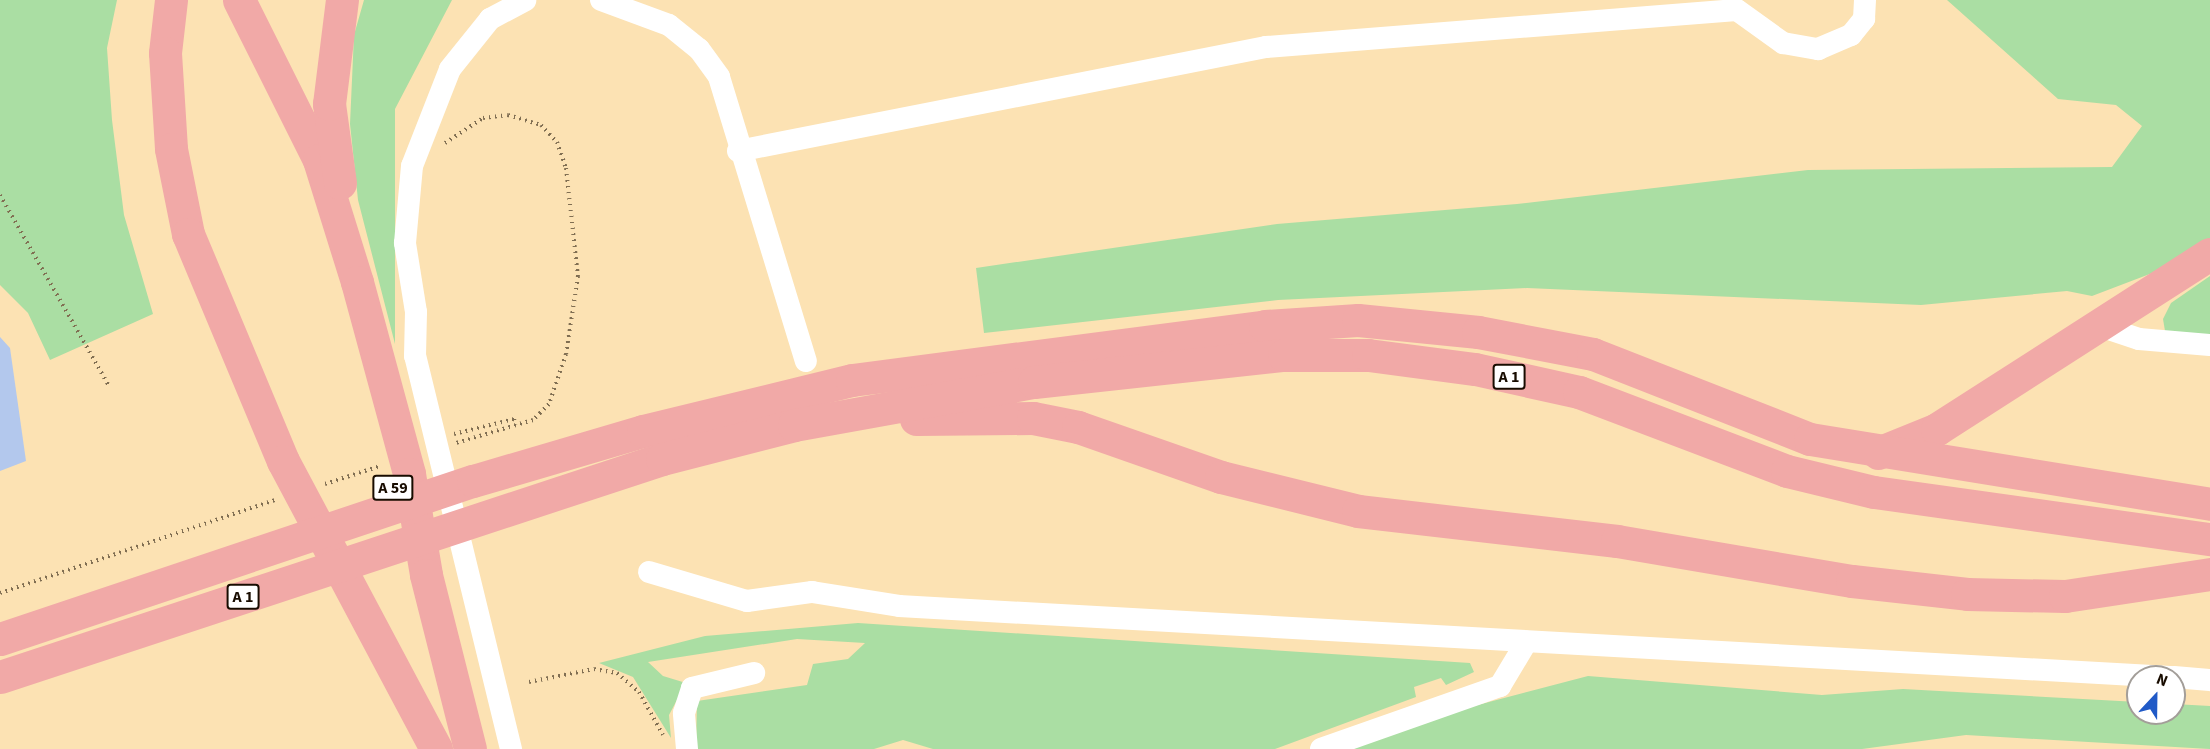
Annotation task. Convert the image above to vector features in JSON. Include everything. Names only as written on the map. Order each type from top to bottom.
[{"type":"highway","points":[[171,0],[165,53],[171,149],[188,234],[283,461],[436,749]]},
{"type":"highway","name":"A 59","points":[[224,0],[278,112],[323,229],[389,469],[456,749]]},
{"type":"highway","name":"A 59","points":[[239,0],[319,159],[357,282],[409,474],[426,575],[470,749]]},
{"type":"highway","points":[[342,0],[329,104],[357,282]]},
{"type":"highway","points":[[1876,453],[1937,429],[2210,254]]},
{"type":"highway","name":"A 1","points":[[0,639],[473,480],[643,431],[852,380],[1151,338],[1358,320],[1478,332],[1593,354],[1810,439],[1876,453],[2210,504]]},
{"type":"highway","name":"A 1","points":[[0,676],[662,459],[794,425],[1079,376],[1284,355],[1368,355],[1474,369],[1579,392],[1787,471],[1874,492],[2210,539]]},
{"type":"highway","points":[[794,425],[1033,418],[1078,427],[1221,477],[1358,511],[1617,541],[1852,581],[1967,594],[2065,596],[2210,574]]},
{"type":"lane","points":[[511,749],[415,356],[416,312],[405,243],[412,166],[450,69],[490,20],[525,0]]},
{"type":"lane","points":[[602,0],[669,25],[699,49],[719,77],[738,151],[806,361]]},
{"type":"lane","points":[[738,151],[1266,47],[1742,5],[1783,43],[1818,49],[1851,35],[1864,19],[1865,0]]},
{"type":"lane","points":[[2100,326],[2139,339],[2210,345]]},
{"type":"lane","points":[[649,572],[747,602],[812,592],[899,606],[2126,674]]},
{"type":"lane","points":[[1321,749],[1500,686],[1527,641]]},
{"type":"lane","points":[[687,749],[684,713],[692,688],[754,673]]},
{"type":"lane","points":[[2186,678],[2210,680]]},
{"type":"path","points":[[438,152],[483,118],[508,115],[541,125],[557,142],[566,168],[578,276],[566,354],[549,404],[533,420],[449,445]]},
{"type":"path","points":[[0,195],[109,386]]},
{"type":"path","points":[[442,436],[514,419],[516,425]]},
{"type":"path","points":[[316,487],[393,462]]},
{"type":"path","points":[[0,593],[283,498]]},
{"type":"path","points":[[529,682],[594,669],[617,673],[639,692],[665,739]]},
{"type":"green space","points":[[0,0],[117,0],[107,48],[112,120],[124,215],[153,314],[50,360],[28,313],[0,285]]},
{"type":"green space","points":[[364,0],[452,0],[395,109],[395,344],[358,200],[350,124],[354,35]]},
{"type":"green space","points":[[1947,0],[2210,0],[2210,238],[2176,264],[2092,296],[2067,291],[1921,305],[1527,288],[1278,300],[984,333],[976,268],[1277,224],[1517,204],[1808,170],[2112,167],[2142,126],[2116,105],[2058,99]]},
{"type":"green space","points":[[2210,276],[2210,335],[2165,331],[2163,319],[2171,303]]},
{"type":"green space","points":[[858,623],[1470,663],[1474,672],[1446,685],[1441,678],[1414,687],[1416,697],[1275,749],[933,749],[903,740],[874,749],[696,749],[697,701],[807,685],[813,664],[848,659],[865,643],[797,639],[648,662],[663,676],[686,683],[669,715],[671,738],[633,677],[599,663],[705,636]]},
{"type":"green space","points":[[1588,676],[1822,695],[1903,689],[2126,701],[2126,725],[2186,725],[2186,705],[2210,706],[2210,749],[1966,735],[1862,749],[1352,749],[1470,707]]},
{"type":"water","points":[[0,337],[10,348],[26,461],[0,471]]}]
